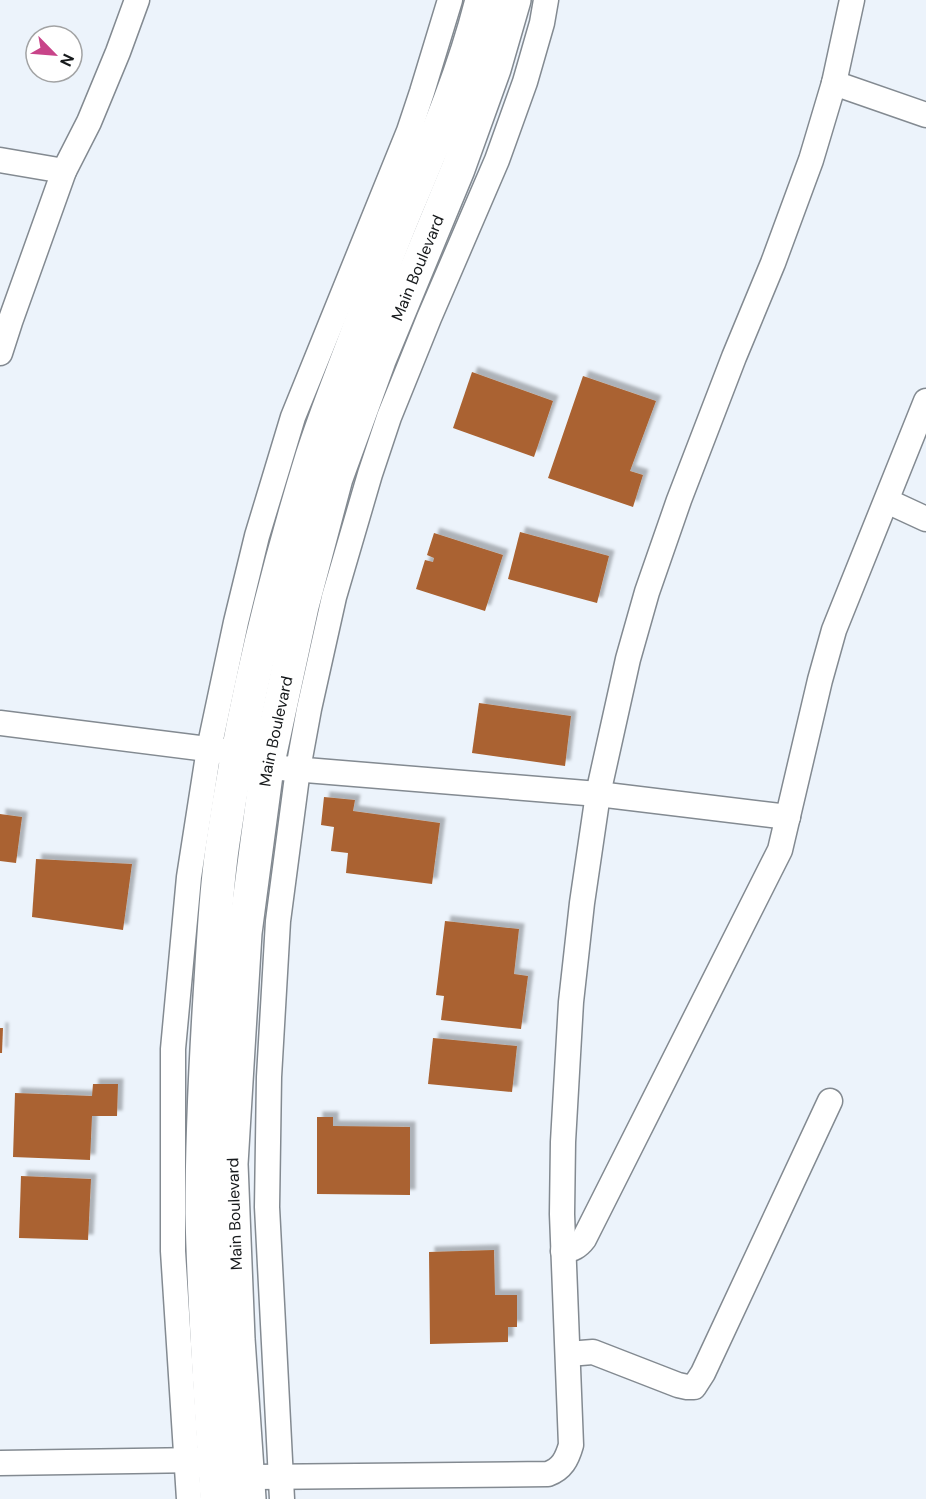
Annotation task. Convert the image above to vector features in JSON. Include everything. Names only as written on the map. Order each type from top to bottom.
[{"type":"main road","name":"Main Boulevard","points":[[217,1499],[200,1460],[205,1294],[204,1078],[221,857],[223,751],[256,662],[285,548],[314,453],[346,362],[463,65],[482,0]]},
{"type":"main road","name":"Main Boulevard","points":[[248,1488],[238,1340],[231,1164],[245,933],[282,768],[302,606],[336,478],[379,360],[458,169],[494,69],[514,0]]},
{"type":"main road","points":[[403,215],[433,228]]},
{"type":"street","points":[[0,353],[64,171],[89,122],[137,0]]},
{"type":"street","points":[[0,723],[223,751],[236,622],[257,536],[291,426],[329,325],[409,131],[450,0]]},
{"type":"street","points":[[281,1488],[267,1207],[269,1077],[278,921],[282,768],[309,709],[334,597],[389,417],[497,160],[525,82],[542,23],[546,0]]},
{"type":"street","points":[[248,1488],[548,1474],[563,1465],[568,1456],[570,1445],[562,1214],[563,1142],[571,1002],[582,903],[598,794],[628,659],[647,592],[678,500],[773,263],[811,160],[834,83],[852,0]]},
{"type":"street","points":[[834,83],[926,115]]},
{"type":"street","points":[[0,160],[64,171]]},
{"type":"street","points":[[563,1251],[572,1250],[584,1239],[780,850],[834,630],[926,401]]},
{"type":"street","points":[[887,501],[926,519]]},
{"type":"street","points":[[282,768],[598,794],[788,817]]},
{"type":"street","points":[[568,1354],[593,1352],[678,1385],[694,1387],[703,1373],[830,1101]]},
{"type":"street","points":[[0,1463],[200,1460],[189,1499]]},
{"type":"building","points":[[472,372],[553,401],[534,457],[453,428]]},
{"type":"building","points":[[583,376],[656,401],[630,471],[643,475],[633,507],[548,478]]},
{"type":"building","points":[[520,532],[609,556],[597,603],[508,579]]},
{"type":"building","points":[[434,533],[503,555],[485,611],[416,589],[425,560],[433,562],[434,558],[427,555]]},
{"type":"building","points":[[479,703],[571,716],[565,766],[472,753]]},
{"type":"building","points":[[324,797],[355,800],[353,811],[440,823],[432,884],[346,873],[348,853],[331,851],[334,827],[321,825]]},
{"type":"building","points":[[0,814],[22,817],[16,863],[0,861]]},
{"type":"building","points":[[36,859],[132,864],[123,930],[32,917]]},
{"type":"building","points":[[445,921],[519,929],[514,974],[528,976],[521,1029],[441,1020],[444,996],[436,995]]},
{"type":"building","points":[[0,1028],[3,1028],[2,1053],[0,1053]]},
{"type":"building","points":[[433,1038],[517,1046],[512,1092],[428,1084]]},
{"type":"building","points":[[93,1084],[118,1084],[117,1116],[92,1116],[90,1160],[13,1157],[15,1093],[92,1096]]},
{"type":"building","points":[[317,1117],[333,1117],[333,1126],[410,1127],[410,1195],[317,1194]]},
{"type":"building","points":[[21,1176],[91,1179],[88,1240],[19,1238]]},
{"type":"building","points":[[494,1250],[495,1295],[517,1295],[517,1327],[508,1327],[508,1342],[430,1344],[429,1252]]}]
